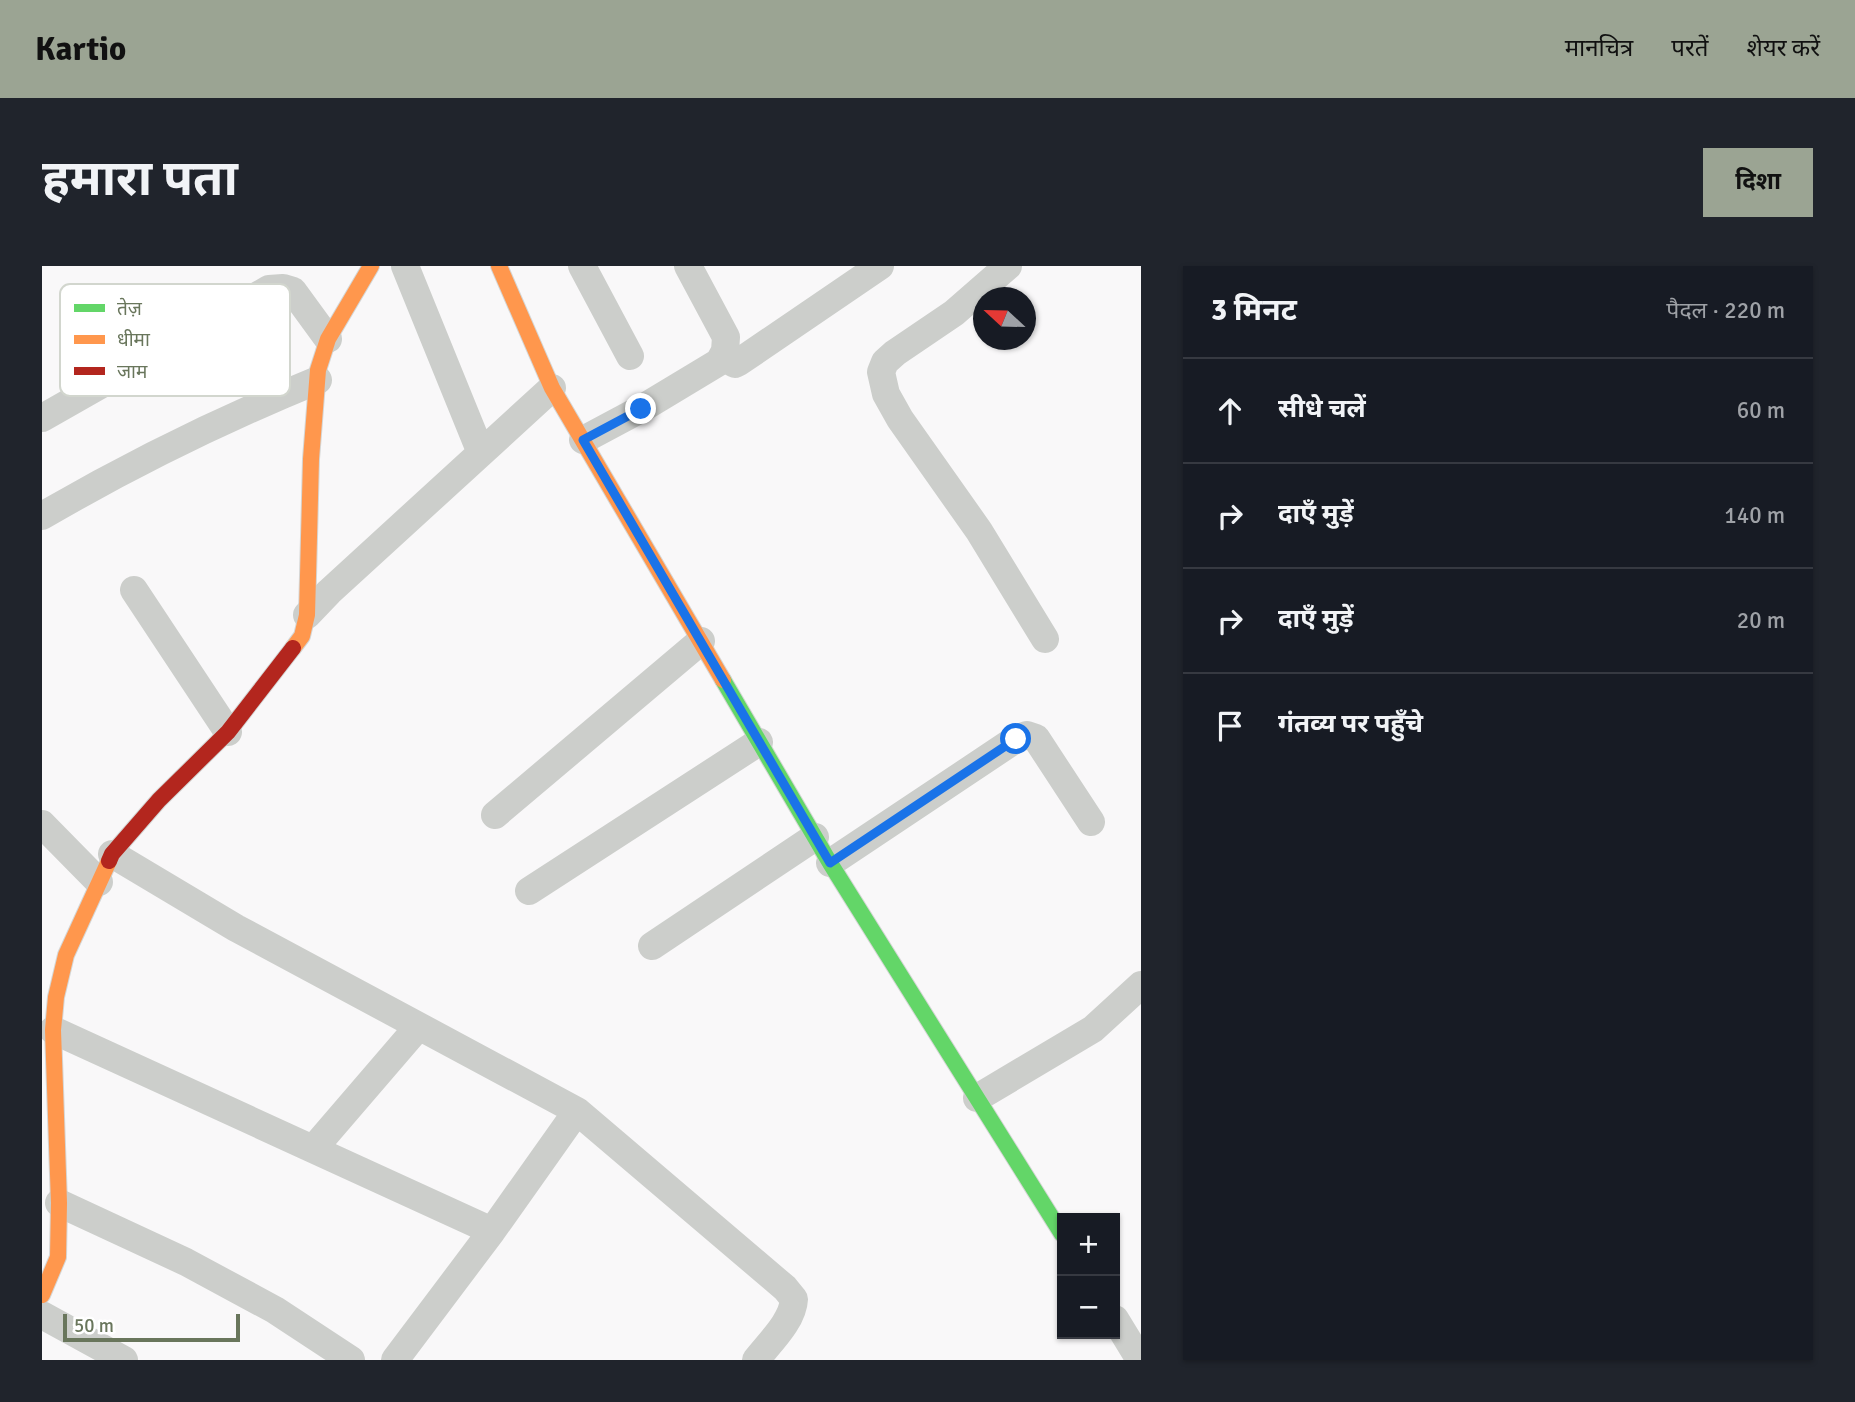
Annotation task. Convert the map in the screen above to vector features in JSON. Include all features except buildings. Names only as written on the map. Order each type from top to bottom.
[{"type":"street","points":[[42,1295],[58,1257],[59,1203],[53,1030],[56,997],[66,955],[112,854],[159,800],[228,732],[302,636],[307,615],[311,459],[318,380],[328,340],[371,266]]},
{"type":"street","points":[[405,266],[481,453]]},
{"type":"street","points":[[499,266],[552,388],[830,863],[1057,1226]]},
{"type":"street","points":[[582,266],[630,356]]},
{"type":"street","points":[[583,440],[719,362],[726,337],[688,266]]},
{"type":"street","points":[[722,357],[735,364],[739,362],[880,266]]},
{"type":"street","points":[[1008,266],[954,313],[895,353],[885,362],[881,372],[886,394],[900,419],[979,531],[1045,639]]},
{"type":"street","points":[[290,290],[328,340]]},
{"type":"street","points":[[290,392],[318,380]]},
{"type":"street","points":[[307,615],[552,388]]},
{"type":"street","points":[[42,418],[81,396]]},
{"type":"street","points":[[42,516],[174,445],[279,396]]},
{"type":"street","points":[[134,590],[228,732]]},
{"type":"street","points":[[495,816],[701,641]]},
{"type":"street","points":[[830,863],[1016,739],[1027,735],[1036,738],[1091,822]]},
{"type":"street","points":[[529,891],[759,742]]},
{"type":"street","points":[[42,824],[99,882]]},
{"type":"street","points":[[652,946],[815,837]]},
{"type":"street","points":[[112,854],[236,928],[577,1111],[786,1287],[794,1299],[794,1305],[785,1322],[756,1360]]},
{"type":"street","points":[[977,1098],[1093,1028],[1141,985]]},
{"type":"street","points":[[314,1149],[418,1027]]},
{"type":"street","points":[[53,1030],[492,1231]]},
{"type":"street","points":[[395,1360],[492,1231],[577,1111]]},
{"type":"street","points":[[59,1203],[220,1280],[275,1310],[351,1360]]},
{"type":"street","points":[[42,1315],[124,1360]]},
{"type":"street","points":[[1120,1327],[1140,1360]]},
{"type":"traffic: fast","points":[[723,680],[830,863],[1057,1226]]},
{"type":"traffic: slow","points":[[293,648],[302,636],[307,615],[311,459],[318,370],[328,339],[371,266]]},
{"type":"traffic: slow","points":[[499,266],[552,388],[723,680]]},
{"type":"traffic: slow","points":[[42,1295],[58,1257],[59,1203],[53,1030],[56,997],[66,955],[109,861]]},
{"type":"traffic: jam","points":[[109,861],[112,854],[159,800],[228,732],[293,648]]},
{"type":"route","points":[[641,409],[583,440],[830,863],[1016,739]]}]
